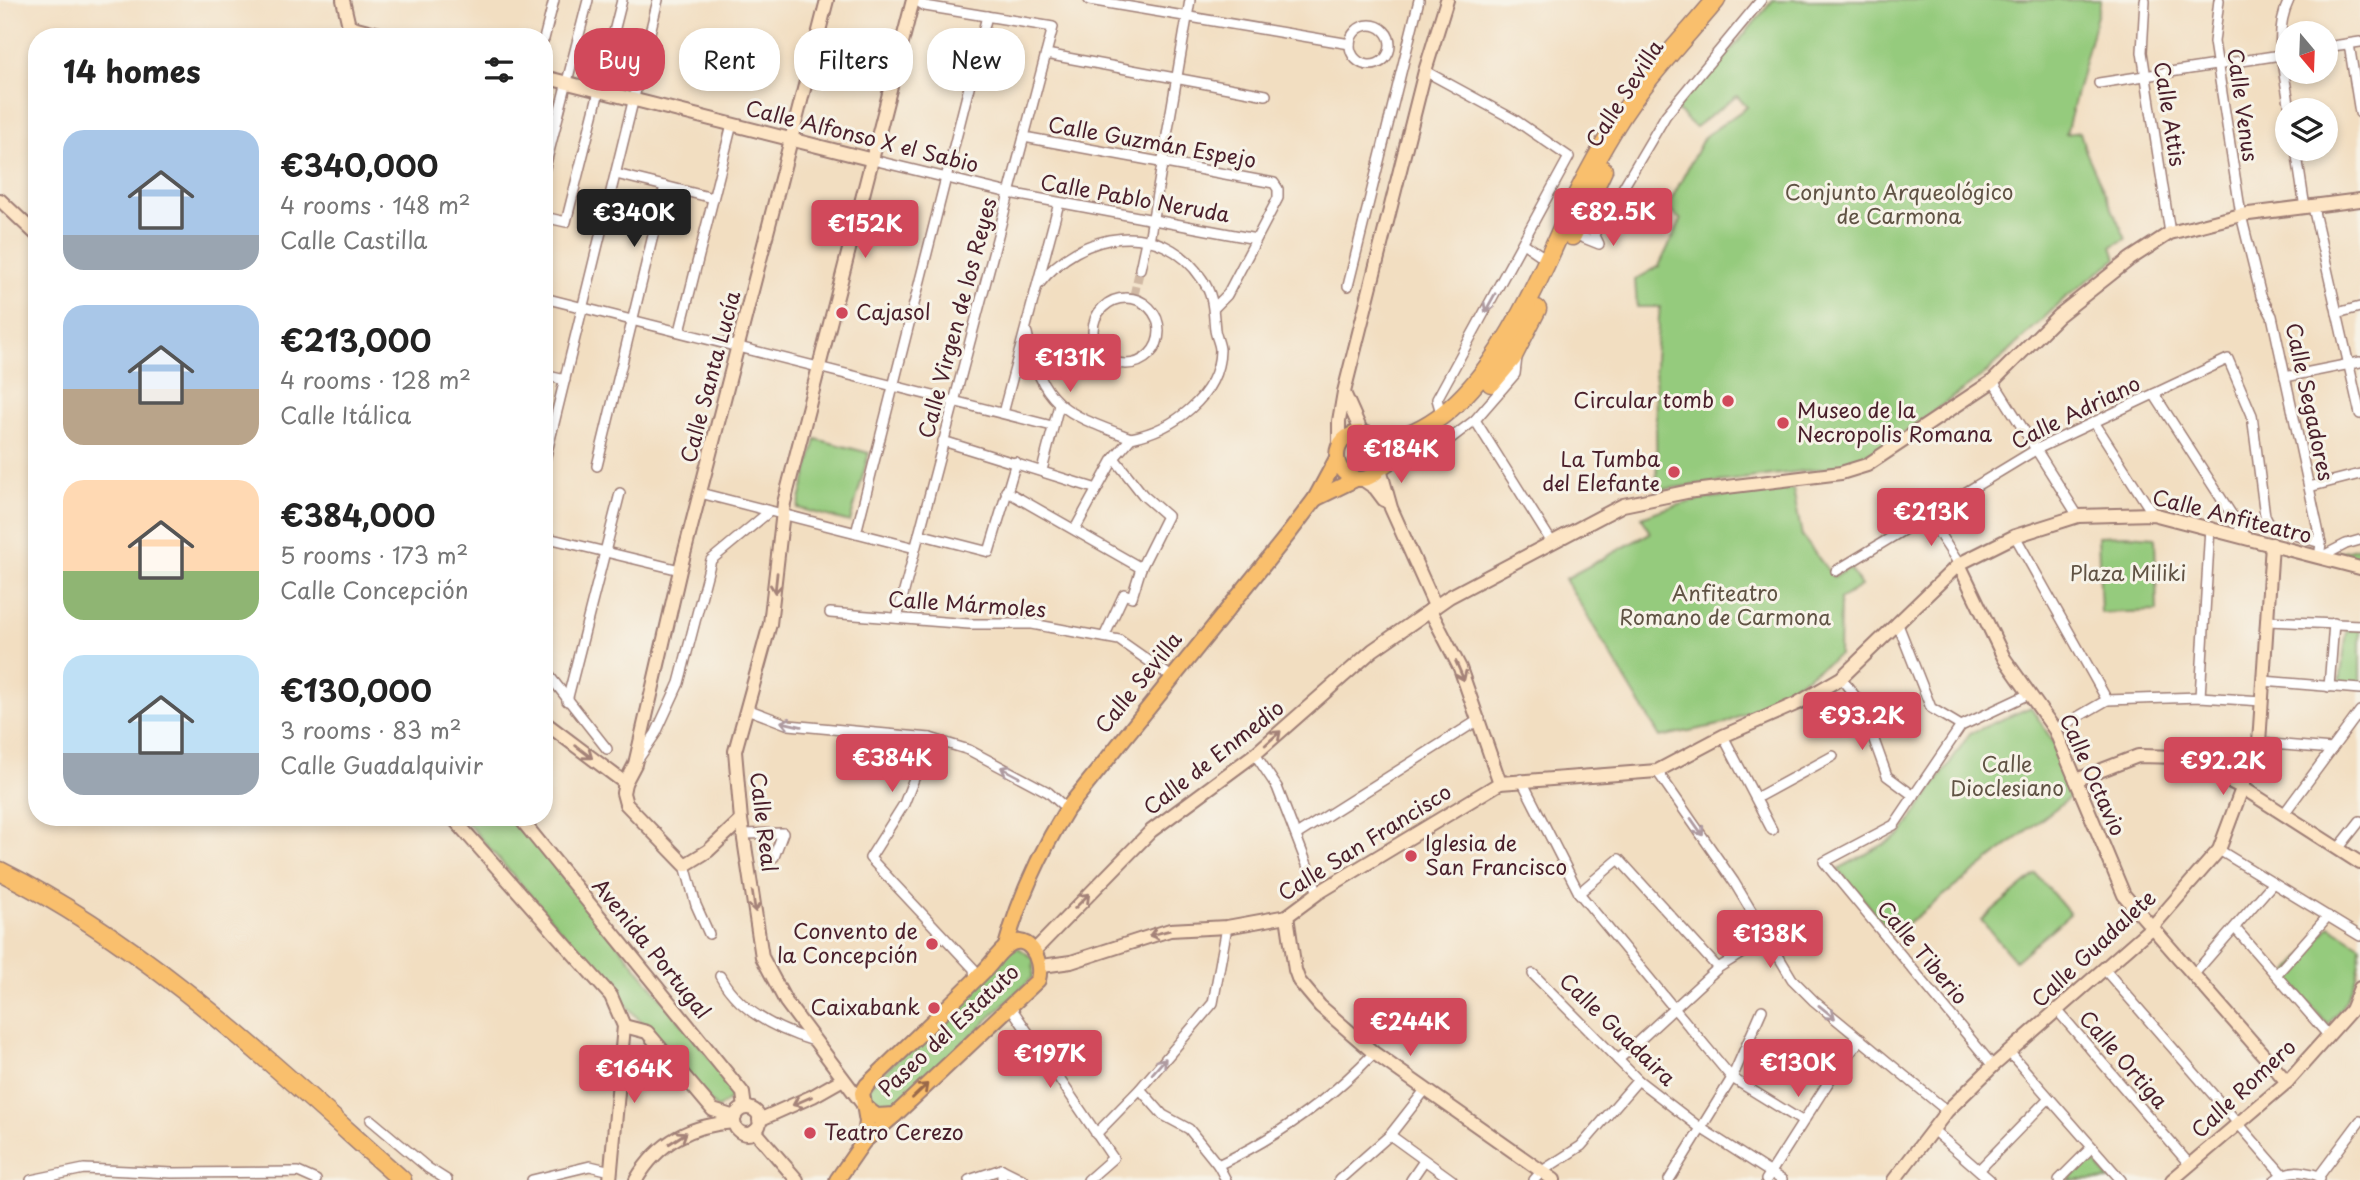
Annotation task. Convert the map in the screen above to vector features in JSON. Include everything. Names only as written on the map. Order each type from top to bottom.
[{"type":"highway","name":"Calle Sevilla","points":[[1381,467],[1472,401],[1493,380],[1519,345],[1571,237],[1587,217],[1627,126],[1710,7]]},
{"type":"highway","name":"Calle Sevilla","points":[[1378,441],[1406,436],[1465,394],[1485,372],[1516,324],[1578,193],[1618,122],[1659,65],[1710,7]]},
{"type":"highway","points":[[0,871],[54,898],[208,1007],[402,1180]]},
{"type":"main road","points":[[1315,499],[1359,479],[1381,467],[1383,453],[1378,441],[1362,433],[1348,436],[1338,452],[1343,472],[1359,479]]},
{"type":"main road","name":"Calle Sevilla","points":[[1006,946],[1017,907],[1044,846],[1067,809],[1315,499],[1338,452]]},
{"type":"main road","points":[[1017,907],[1017,932],[1028,946]]},
{"type":"main road","name":"Paseo del Estatuto","points":[[1006,946],[1028,946],[1042,966],[1038,979],[895,1115],[876,1116],[864,1106],[862,1093],[867,1085],[1006,946]]},
{"type":"main road","points":[[864,1106],[867,1122],[864,1141]]},
{"type":"main road","points":[[838,1180],[864,1141],[895,1115]]},
{"type":"street","points":[[343,0],[350,28]]},
{"type":"street","points":[[547,28],[554,0]]},
{"type":"street","points":[[553,136],[588,0]]},
{"type":"street","points":[[615,28],[622,0]]},
{"type":"street","points":[[553,427],[658,0]]},
{"type":"street","name":"Calle Santa Lucía","points":[[625,783],[635,764],[680,570],[827,0]]},
{"type":"street","points":[[856,533],[987,16],[925,6],[914,0]]},
{"type":"street","name":"Calle Real","points":[[864,1106],[786,1002],[762,957],[741,821],[735,751],[770,624],[783,515],[914,0]]},
{"type":"street","points":[[1089,0],[1350,44]]},
{"type":"street","points":[[1140,269],[1153,220],[1190,0]]},
{"type":"street","points":[[1348,286],[1419,0]]},
{"type":"street","points":[[1338,452],[1344,392],[1425,71],[1447,0]]},
{"type":"street","points":[[1571,237],[1579,236],[1599,244],[1587,217],[1610,210],[1666,115],[1761,0]]},
{"type":"street","name":"Calle Attis","points":[[2145,0],[2142,52],[2170,233]]},
{"type":"street","name":"Calle Venus","points":[[2219,0],[2214,42],[2241,215]]},
{"type":"street","points":[[2282,21],[2289,0]]},
{"type":"street","name":"Calle Virgen de los Reyes","points":[[897,618],[1053,27],[987,16]]},
{"type":"street","points":[[1375,26],[1386,33],[1390,52],[1382,62],[1363,64],[1353,56],[1350,44],[1361,27],[1375,26]]},
{"type":"street","points":[[2338,45],[2360,42]]},
{"type":"street","points":[[2349,44],[2360,113]]},
{"type":"street","points":[[1390,52],[1406,55]]},
{"type":"street","points":[[1046,54],[1266,95]]},
{"type":"street","points":[[2099,83],[2275,56]]},
{"type":"street","points":[[1425,71],[1515,120],[1569,157],[1437,398],[1441,413]]},
{"type":"street","name":"Calle Alfonso X el Sabio","points":[[553,79],[574,84]]},
{"type":"street","points":[[553,218],[566,222],[599,91]]},
{"type":"street","name":"Calle Alfonso X el Sabio","points":[[603,91],[1009,194]]},
{"type":"street","points":[[680,331],[732,124]]},
{"type":"street","name":"Calle Guzmán Espejo","points":[[1024,137],[1274,183],[1278,188],[1278,198],[1256,239]]},
{"type":"street","points":[[2299,161],[2360,414]]},
{"type":"street","points":[[616,174],[713,198]]},
{"type":"street","points":[[597,466],[665,186]]},
{"type":"street","name":"Calle Pablo Neruda","points":[[1009,194],[1256,239]]},
{"type":"street","points":[[0,200],[28,226]]},
{"type":"street","name":"Calle de Enmedio","points":[[1028,946],[1151,831],[1255,754],[1373,650],[1433,608],[1551,541],[1623,505],[1686,492],[1841,473],[1867,465],[1993,381],[2058,316],[2130,259],[2170,233],[2241,215],[2360,201]]},
{"type":"street","points":[[1003,413],[1059,203]]},
{"type":"street","name":"Calle Segadores","points":[[2241,215],[2261,296],[2272,316],[2321,543],[2319,558]]},
{"type":"street","points":[[1039,284],[1061,261],[1088,244],[1118,239],[1148,241],[1178,255],[1195,269],[1207,286],[1215,307],[1220,354],[1203,395],[1175,422],[1154,432],[1131,438],[1114,458],[1075,529]]},
{"type":"street","points":[[1215,307],[1227,295],[1256,239]]},
{"type":"street","points":[[1523,243],[1548,260]]},
{"type":"street","points":[[1133,297],[1154,313],[1159,327],[1158,339],[1153,350],[1141,360],[1118,363],[1105,357],[1097,346],[1094,323],[1109,303],[1133,297]]},
{"type":"street","points":[[553,300],[740,345],[1052,426]]},
{"type":"street","points":[[2337,313],[2360,307]]},
{"type":"street","points":[[1420,462],[1475,419],[1515,374],[1519,345],[1516,324]]},
{"type":"street","points":[[1027,330],[1038,371],[1059,405],[1080,419],[1131,438]]},
{"type":"street","name":"Calle Adriano","points":[[1836,570],[2037,449],[2228,359],[2252,415],[2265,516],[2271,528],[2321,543]]},
{"type":"street","points":[[2285,376],[2360,362]]},
{"type":"street","points":[[553,377],[565,380]]},
{"type":"street","points":[[1993,381],[2078,516]]},
{"type":"street","points":[[1344,392],[1362,433]]},
{"type":"street","points":[[2154,394],[2246,537]]},
{"type":"street","points":[[1042,470],[1059,405]]},
{"type":"street","points":[[1475,419],[1551,541]]},
{"type":"street","points":[[2094,422],[2152,514]]},
{"type":"street","points":[[943,441],[1097,489]]},
{"type":"street","points":[[1104,637],[1124,594],[1132,597],[1141,568],[1167,516],[1143,495],[1114,458]]},
{"type":"street","points":[[919,534],[989,552],[1016,462]]},
{"type":"street","points":[[1381,467],[1391,508],[1460,668],[1480,719],[1500,783]]},
{"type":"street","points":[[2309,487],[2360,474]]},
{"type":"street","points":[[1359,479],[1375,488],[1391,508]]},
{"type":"street","points":[[1006,491],[1141,568]]},
{"type":"street","points":[[567,701],[620,493]]},
{"type":"street","points":[[700,493],[915,548]]},
{"type":"street","points":[[635,764],[656,733],[679,683],[711,560],[770,511]]},
{"type":"street","name":"Calle Anfiteatro","points":[[1500,783],[1521,779],[1657,771],[1723,736],[1798,704],[1841,678],[1959,564],[2015,536],[2078,516],[2152,514],[2360,568]]},
{"type":"street","points":[[1927,515],[1959,564]]},
{"type":"street","points":[[2200,697],[2210,527]]},
{"type":"street","points":[[2015,536],[2107,700]]},
{"type":"street","points":[[553,539],[680,570]]},
{"type":"street","points":[[2319,558],[2360,540]]},
{"type":"street","name":"Calle Guadalete","points":[[1894,1180],[1947,1111],[1993,1066],[2152,927],[2219,850],[2259,743],[2272,544]]},
{"type":"street","name":"Calle Octavio","points":[[1959,564],[2004,658],[2055,730],[2124,895],[2287,1082]]},
{"type":"street","name":"Calle Mármoles","points":[[830,614],[969,624],[1032,624],[1104,637],[1119,640],[1173,678]]},
{"type":"street","points":[[2268,621],[2360,625]]},
{"type":"street","points":[[1897,622],[1931,708],[1961,726]]},
{"type":"street","points":[[2329,687],[2334,624]]},
{"type":"street","points":[[1841,678],[1861,704],[1887,776],[1914,796],[1961,726],[2029,694]]},
{"type":"street","points":[[2263,681],[2360,690]]},
{"type":"street","points":[[553,682],[607,749]]},
{"type":"street","points":[[2055,730],[2107,700],[2200,697],[2262,701]]},
{"type":"street","points":[[747,709],[789,725],[930,738],[969,750],[1048,792],[1067,809]]},
{"type":"street","points":[[2283,815],[2360,711]]},
{"type":"street","points":[[1298,834],[1480,719]]},
{"type":"street","points":[[553,729],[625,783],[623,793],[626,804],[685,865],[696,905],[709,934]]},
{"type":"street","points":[[1723,736],[1772,830]]},
{"type":"street","points":[[930,738],[904,804],[870,858],[974,969],[975,976]]},
{"type":"street","points":[[2259,743],[2332,749]]},
{"type":"street","points":[[1255,754],[1277,787],[1298,834],[1318,893]]},
{"type":"street","points":[[1756,799],[1833,756]]},
{"type":"street","points":[[2076,780],[2138,756],[2181,757],[2243,788],[2360,863]]},
{"type":"street","points":[[1657,771],[1793,979],[1947,1111]]},
{"type":"street","points":[[1521,779],[1579,893],[1732,1078],[1802,1121]]},
{"type":"street","name":"Calle San Francisco","points":[[1042,966],[1071,962],[1170,930],[1227,926],[1287,916],[1318,893],[1500,783]]},
{"type":"street","name":"Calle Tiberio","points":[[1914,796],[1894,825],[1824,862],[1993,1066]]},
{"type":"street","points":[[685,865],[708,851],[741,821]]},
{"type":"street","points":[[2338,849],[2360,821]]},
{"type":"street","points":[[460,826],[611,996],[624,1026],[610,1175],[581,1167],[532,1180]]},
{"type":"street","name":"Avenida Portugal","points":[[526,826],[743,1093],[738,1116]]},
{"type":"street","points":[[743,834],[783,833],[774,858]]},
{"type":"street","points":[[2219,850],[2360,936]]},
{"type":"street","points":[[1579,893],[1619,859],[1718,968]]},
{"type":"street","points":[[2194,974],[2273,883]]},
{"type":"street","points":[[1287,916],[1299,981],[1320,1006],[1374,1053],[1426,1089],[1538,1175],[1554,1180]]},
{"type":"street","points":[[2276,975],[2328,916]]},
{"type":"street","points":[[1096,1134],[1140,1089],[1213,1003],[1227,926]]},
{"type":"street","points":[[2235,928],[2328,1035]]},
{"type":"street","points":[[1618,1060],[1718,968],[1768,937]]},
{"type":"street","points":[[2105,970],[2279,1177],[2299,1170],[2320,1178],[2360,1121]]},
{"type":"street","name":"Calle Guadaira","points":[[1533,974],[1638,1080],[1768,1176],[1782,1180]]},
{"type":"street","points":[[720,976],[734,998],[749,1010],[790,1034],[814,1041]]},
{"type":"street","name":"Calle Romero","points":[[2172,1180],[2287,1082],[2328,1035],[2356,1013],[2360,988]]},
{"type":"street","points":[[1010,1006],[1113,1158],[1088,1180]]},
{"type":"street","points":[[1668,1180],[1732,1078],[1762,1010]]},
{"type":"street","name":"Calle Ortiga","points":[[2057,1010],[2190,1165]]},
{"type":"street","points":[[624,1026],[647,1032],[713,1110],[738,1116]]},
{"type":"street","points":[[1768,1176],[1802,1121],[1861,1040]]},
{"type":"street","points":[[2009,1052],[2121,1180]]},
{"type":"street","points":[[1218,1165],[1261,1145],[1340,1089],[1374,1053]]},
{"type":"street","points":[[738,1116],[740,1132],[842,1079]]},
{"type":"street","points":[[1538,1175],[1581,1146],[1638,1080]]},
{"type":"street","points":[[1140,1089],[1163,1115],[1189,1129],[1218,1165],[1226,1180]]},
{"type":"street","points":[[1339,1180],[1390,1135],[1426,1089]]},
{"type":"street","points":[[1979,1170],[2049,1098]]},
{"type":"street","points":[[636,1180],[660,1150],[684,1133],[706,1124],[756,1112],[757,1125],[797,1180]]},
{"type":"street","points":[[371,1120],[428,1168],[447,1180]]},
{"type":"street","points":[[1933,1130],[1990,1180]]},
{"type":"street","points":[[1390,1135],[1452,1180]]},
{"type":"street","points":[[2060,1180],[2092,1147]]},
{"type":"street","points":[[1411,1180],[1424,1161]]},
{"type":"street","points":[[84,1180],[85,1168]]},
{"type":"street","points":[[31,1180],[85,1168],[171,1177],[300,1176],[316,1180]]},
{"type":"street","points":[[1002,1169],[1002,1180]]},
{"type":"street","points":[[969,1180],[1002,1169],[1024,1180]]},
{"type":"green space","name":"Conjunto Arqueológico de Carmona","points":[[1773,0],[2101,0],[2066,134],[2080,132],[2086,152],[2126,239],[2112,246],[2116,259],[2065,298],[1984,375],[1886,445],[1842,466],[1657,490],[1655,357],[1660,307],[1637,307],[1635,280],[1659,266],[1681,220],[1667,208],[1704,137],[1747,107],[1737,96],[1695,127],[1675,109],[1732,49]]},
{"type":"green space","points":[[816,439],[869,453],[850,522],[798,508]]},
{"type":"green space","name":"Anfiteatro Romano de Carmona","points":[[1793,489],[1802,536],[1833,577],[1850,568],[1861,586],[1840,599],[1839,655],[1767,703],[1724,724],[1660,737],[1565,579],[1650,533],[1642,517],[1697,501]]},
{"type":"green space","name":"Plaza Miliki","points":[[2098,536],[2155,537],[2157,611],[2101,613]]},
{"type":"green space","points":[[2360,547],[2360,564],[2331,554]]},
{"type":"green space","points":[[2347,630],[2360,630],[2360,686],[2340,682]]},
{"type":"green space","name":"Calle Dioclesiano","points":[[2031,707],[2053,742],[2074,794],[1893,935],[1838,869],[1901,835],[1970,733]]},
{"type":"green space","points":[[470,826],[522,826],[738,1093],[717,1109]]},
{"type":"green space","points":[[2036,874],[2070,914],[2015,961],[1981,920]]},
{"type":"green space","points":[[2330,926],[2360,945],[2358,968],[2352,988],[2328,1025],[2285,976]]},
{"type":"green space","points":[[1019,948],[1034,959],[1033,977],[892,1111],[870,1108],[868,1088],[1009,950]]},
{"type":"green space","points":[[2091,1158],[2110,1180],[2069,1180]]},
{"type":"tunnel","points":[[1134,295],[1140,269]]},
{"type":"place","name":"Cajasol","points":[[842,313]]},
{"type":"place","name":"Circular tomb","points":[[1728,401]]},
{"type":"place","name":"Museo de la Necropolis Romana","points":[[1783,423]]},
{"type":"place","name":"La Tumba del Elefante","points":[[1674,472]]},
{"type":"place","name":"Iglesia de San Francisco","points":[[1411,856]]},
{"type":"place","name":"Convento de la Concepción","points":[[932,944]]},
{"type":"place","name":"Caixabank","points":[[934,1008]]},
{"type":"place","name":"Teatro Cerezo","points":[[810,1133]]}]
